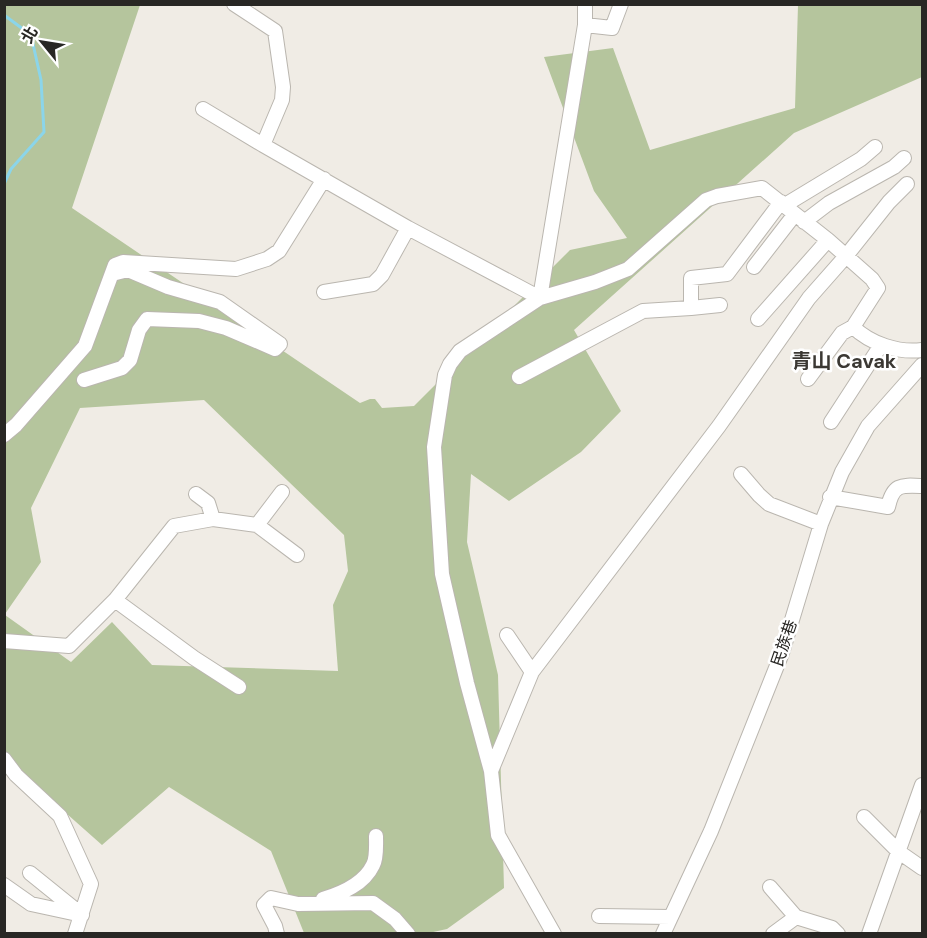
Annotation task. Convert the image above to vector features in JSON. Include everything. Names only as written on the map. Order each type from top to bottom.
[{"type":"street","points":[[234,4],[275,31],[283,87],[282,100],[263,145]]},
{"type":"street","points":[[540,298],[585,26],[585,4]]},
{"type":"street","points":[[585,26],[612,28],[621,4]]},
{"type":"street","points":[[203,109],[408,228],[540,298]]},
{"type":"street","points":[[691,308],[691,278],[727,274],[791,211],[875,147]]},
{"type":"street","points":[[754,267],[791,211],[829,203],[894,167],[904,158]]},
{"type":"street","points":[[4,435],[16,425],[85,346],[115,265],[123,262],[236,269],[267,259],[279,251],[324,179]]},
{"type":"street","points":[[491,771],[532,672],[719,426],[809,298],[889,202],[907,184]]},
{"type":"street","points":[[554,933],[498,835],[491,771],[467,683],[442,574],[434,447],[445,375],[450,364],[460,351],[540,298],[595,282],[628,269],[706,200],[728,193],[762,188],[828,240],[872,279],[878,288],[853,327],[842,333],[808,379]]},
{"type":"street","points":[[324,292],[372,284],[382,275],[408,228]]},
{"type":"street","points":[[758,319],[828,240]]},
{"type":"street","points":[[84,380],[122,368],[130,360],[139,330],[147,319],[199,321],[226,328],[275,349],[280,344],[220,302],[168,287],[128,270],[112,275]]},
{"type":"street","points":[[791,282],[809,298]]},
{"type":"street","points":[[519,377],[643,311],[720,305]]},
{"type":"street","points":[[853,327],[859,333],[881,345],[907,352],[922,350]]},
{"type":"street","points":[[831,422],[881,345]]},
{"type":"street","name":"民族巷","points":[[663,933],[711,831],[782,653],[830,497],[868,426],[922,365]]},
{"type":"street","points":[[741,474],[769,504],[821,524]]},
{"type":"street","points":[[830,497],[888,507],[891,494],[895,490],[908,484],[922,486]]},
{"type":"street","points":[[257,525],[282,492]]},
{"type":"street","points":[[196,494],[208,503],[213,519]]},
{"type":"street","points":[[4,641],[69,646],[115,600],[174,526],[213,519],[257,525],[297,555]]},
{"type":"street","points":[[115,600],[194,658],[239,687]]},
{"type":"street","points":[[507,635],[532,672]]},
{"type":"street","points":[[4,759],[16,775],[60,816],[91,884],[75,933]]},
{"type":"street","points":[[869,933],[922,785]]},
{"type":"street","points":[[864,817],[899,852],[922,868]]},
{"type":"street","points":[[298,904],[347,891],[362,880],[374,863],[376,836]]},
{"type":"street","points":[[30,873],[82,915]]},
{"type":"street","points":[[4,885],[31,904],[82,915]]},
{"type":"street","points":[[770,887],[796,916],[832,928],[838,933]]},
{"type":"street","points":[[277,933],[264,905],[271,898],[298,904],[373,903],[395,919],[408,933]]},
{"type":"street","points":[[599,916],[671,917]]},
{"type":"street","points":[[773,933],[796,916]]},
{"type":"green space","points":[[5,5],[140,5],[72,208],[360,403],[375,399],[382,408],[414,406],[570,250],[627,238],[594,191],[544,57],[613,48],[650,150],[795,108],[798,5],[922,5],[922,77],[794,133],[574,330],[621,411],[581,452],[509,501],[471,474],[467,542],[498,675],[504,888],[447,929],[424,934],[304,933],[271,851],[169,787],[102,845],[5,759],[5,615],[71,662],[112,622],[152,665],[338,671],[333,605],[348,571],[344,535],[204,400],[80,408],[31,508],[41,562],[5,614]]},
{"type":"waterway","points":[[4,15],[31,35],[41,80],[44,132],[11,169],[4,184]]},
{"type":"district","name":"青山 Cavak","points":[[844,361]]}]
